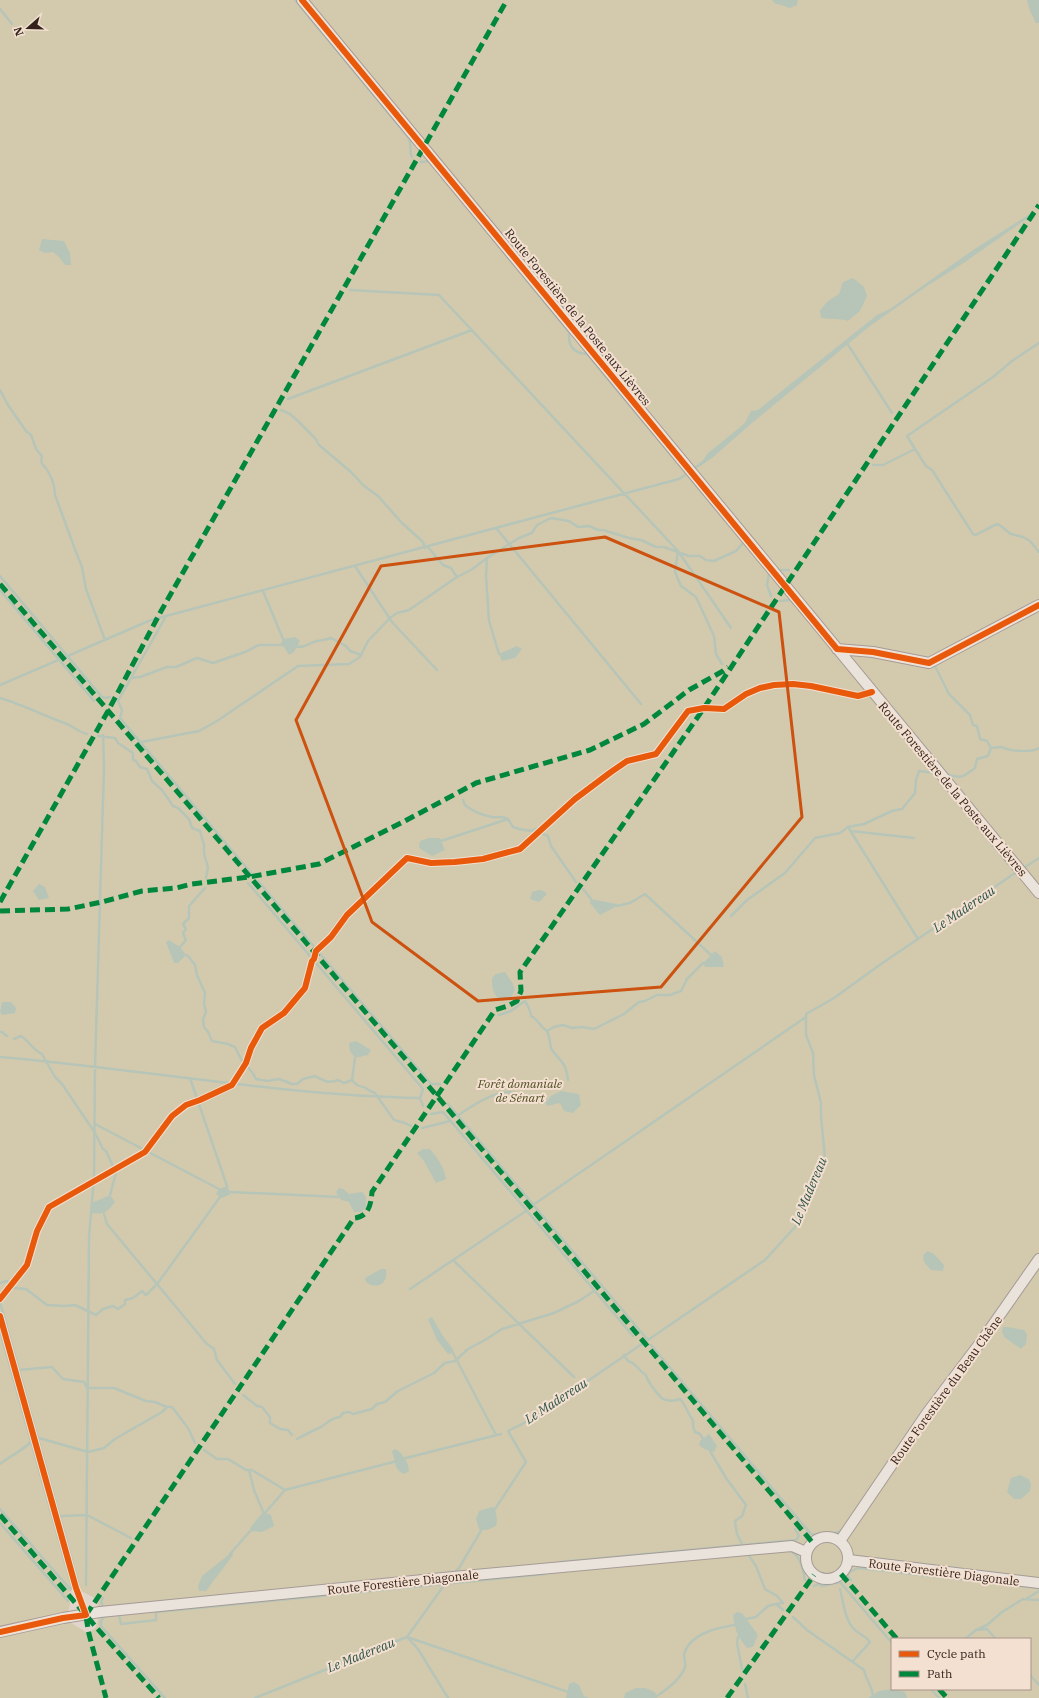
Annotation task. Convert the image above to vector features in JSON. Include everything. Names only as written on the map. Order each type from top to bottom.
[{"type":"street","name":"Route Forestière de la Poste aux Lièvres","points":[[302,0],[1039,894]]},
{"type":"street","points":[[837,649],[873,652],[929,663],[1039,605]]},
{"type":"street","name":"Route Forestière du Beau Chêne","points":[[840,1541],[872,1497],[927,1413],[983,1339],[1039,1259]]},
{"type":"street","points":[[833,1537],[840,1541],[848,1553],[849,1560],[846,1570],[838,1577],[830,1580],[821,1579],[814,1575],[808,1568],[806,1559],[806,1552],[812,1542],[833,1537]]},
{"type":"street","name":"Route Forestière Diagonale","points":[[0,1632],[63,1618],[100,1612],[461,1576],[792,1546],[806,1552]]},
{"type":"street","name":"Route Forestière Diagonale","points":[[849,1560],[1039,1583]]},
{"type":"highlighted area","points":[[605,537],[779,612],[802,817],[661,987],[478,1001],[372,922],[296,720],[381,566]]},
{"type":"green space","name":"Forêt domaniale de Sénart","points":[[0,0],[1039,0],[1039,1698],[0,1698]],"holes":[[[76,1588],[96,1599],[100,1612],[96,1627],[89,1634],[63,1618],[68,1612],[70,1606],[68,1593]]]},
{"type":"shaded area","points":[[772,0],[798,0],[797,5],[790,8],[774,3]]},
{"type":"shaded area","points":[[1027,0],[1039,0],[1039,23],[1036,23],[1030,11]]},
{"type":"shaded area","points":[[1033,212],[1028,218],[870,326],[752,423],[712,458],[699,467],[707,454],[745,423],[751,411],[758,410],[877,315],[890,309],[970,252]]},
{"type":"shaded area","points":[[42,239],[64,241],[70,253],[71,265],[65,265],[53,252],[45,253],[39,250]]},
{"type":"shaded area","points":[[853,278],[864,287],[867,296],[860,311],[848,321],[821,318],[820,310],[828,301],[839,294],[843,282]]},
{"type":"shaded area","points":[[295,637],[300,641],[294,652],[289,655],[284,647],[280,645],[283,639]]},
{"type":"shaded area","points":[[517,646],[522,649],[515,658],[502,661],[499,654]]},
{"type":"shaded area","points":[[429,838],[440,838],[445,850],[432,856],[419,848],[420,841]]},
{"type":"shaded area","points":[[39,884],[45,887],[49,898],[39,900],[33,891]]},
{"type":"shaded area","points":[[539,890],[544,891],[547,894],[539,902],[530,899],[532,892]]},
{"type":"shaded area","points":[[591,899],[617,904],[617,906],[600,915],[590,903]]},
{"type":"shaded area","points":[[169,940],[180,947],[186,955],[178,963],[174,963],[166,942]]},
{"type":"shaded area","points":[[715,951],[722,957],[724,967],[705,967],[703,963]]},
{"type":"shaded area","points":[[505,972],[515,990],[511,997],[502,1001],[494,991],[492,978],[496,974]]},
{"type":"shaded area","points":[[2,1002],[11,1002],[16,1008],[15,1013],[2,1015],[0,1012]]},
{"type":"shaded area","points":[[356,1041],[371,1050],[368,1055],[355,1058],[350,1051],[349,1043]]},
{"type":"shaded area","points":[[561,1091],[579,1094],[581,1105],[573,1113],[564,1111],[560,1103],[547,1106],[546,1102],[551,1096]]},
{"type":"shaded area","points":[[423,1149],[430,1149],[436,1156],[442,1166],[446,1179],[436,1183],[424,1161],[417,1153]]},
{"type":"shaded area","points":[[227,1186],[231,1194],[222,1198],[216,1194],[219,1189]]},
{"type":"shaded area","points":[[339,1188],[343,1189],[349,1194],[362,1192],[366,1197],[366,1207],[361,1212],[354,1212],[349,1202],[341,1200],[336,1192]]},
{"type":"shaded area","points":[[110,1195],[115,1202],[110,1208],[99,1214],[91,1213],[92,1203]]},
{"type":"shaded area","points":[[928,1251],[934,1254],[944,1265],[943,1271],[931,1270],[924,1262],[923,1255]]},
{"type":"shaded area","points":[[381,1269],[386,1269],[386,1278],[382,1284],[375,1286],[366,1282],[365,1278]]},
{"type":"shaded area","points":[[432,1317],[443,1336],[453,1349],[452,1353],[448,1354],[437,1340],[428,1319]]},
{"type":"shaded area","points":[[1003,1327],[1024,1330],[1027,1334],[1026,1344],[1021,1349],[1004,1337],[1002,1331]]},
{"type":"shaded area","points":[[709,1434],[717,1446],[714,1452],[704,1449],[699,1445],[700,1441]]},
{"type":"shaded area","points":[[395,1449],[403,1455],[408,1465],[409,1471],[405,1474],[400,1472],[396,1467],[392,1451]]},
{"type":"shaded area","points":[[1020,1475],[1029,1479],[1031,1485],[1030,1491],[1021,1499],[1014,1499],[1007,1492],[1011,1478]]},
{"type":"shaded area","points":[[492,1507],[495,1508],[497,1520],[496,1526],[487,1530],[479,1529],[476,1519],[479,1511]]},
{"type":"shaded area","points":[[263,1512],[271,1515],[274,1526],[262,1532],[250,1531],[250,1528]]},
{"type":"shaded area","points":[[232,1552],[233,1555],[206,1591],[199,1591],[198,1586],[202,1576]]},
{"type":"shaded area","points":[[737,1612],[742,1613],[758,1635],[753,1647],[747,1648],[737,1633],[733,1615]]},
{"type":"shaded area","points":[[574,1682],[579,1685],[584,1696],[589,1698],[566,1698],[569,1684]]},
{"type":"shaded area","points":[[636,1688],[645,1688],[655,1692],[657,1698],[624,1698],[625,1693]]},
{"type":"shaded area","points":[[891,1689],[905,1692],[907,1698],[868,1698],[879,1691]]},
{"type":"waterway","points":[[295,0],[408,137],[412,157]]},
{"type":"waterway","points":[[0,9],[12,24]]},
{"type":"waterway","points":[[421,162],[429,161],[569,332],[569,341],[572,348],[578,352],[587,354],[759,561]]},
{"type":"waterway","points":[[350,290],[439,295],[678,551],[731,628]]},
{"type":"waterway","points":[[578,328],[590,332],[594,336],[595,349]]},
{"type":"waterway","points":[[288,399],[472,330]]},
{"type":"waterway","points":[[847,343],[892,413]]},
{"type":"waterway","points":[[873,465],[883,465],[915,449],[907,436],[993,377],[1012,361],[1039,343]]},
{"type":"waterway","points":[[0,390],[8,405],[26,431],[31,435],[36,449],[42,456],[41,462],[51,477],[55,495],[82,567],[86,589],[105,640]]},
{"type":"waterway","points":[[281,410],[290,414],[298,421],[315,438],[319,445],[351,472],[363,485],[378,496],[402,523],[423,542],[425,548]]},
{"type":"waterway","points":[[915,449],[926,466],[932,470],[973,534],[975,535],[998,524],[1011,534],[1023,537],[1030,541],[1039,552]]},
{"type":"waterway","points":[[692,470],[704,461]]},
{"type":"waterway","points":[[0,685],[151,620],[679,479],[688,473]]},
{"type":"waterway","points":[[141,742],[199,731],[217,721],[298,666],[349,664],[360,657],[368,641],[390,618],[397,613],[409,610],[487,558],[519,538],[532,533],[537,525],[551,518],[569,521],[578,527],[589,526],[598,530],[641,540],[656,547],[664,547],[689,556],[700,556],[706,560],[714,561],[736,551],[743,543]]},
{"type":"waterway","points":[[496,528],[641,704]]},
{"type":"waterway","points":[[428,547],[443,565],[451,568],[457,577]]},
{"type":"waterway","points":[[678,551],[675,572],[681,586],[696,597],[714,636],[716,654],[722,664]]},
{"type":"waterway","points":[[487,558],[486,576],[489,621],[499,654]]},
{"type":"waterway","points":[[355,566],[392,622],[437,670]]},
{"type":"waterway","points":[[777,568],[778,570],[789,570]]},
{"type":"waterway","points":[[767,571],[769,573],[767,585],[771,596]]},
{"type":"waterway","points":[[0,576],[102,697],[110,697]]},
{"type":"waterway","points":[[0,590],[94,701]]},
{"type":"waterway","points":[[263,591],[283,639]]},
{"type":"waterway","points":[[780,601],[791,600],[794,604]]},
{"type":"waterway","points":[[165,618],[118,701],[122,710],[120,718],[251,873]]},
{"type":"waterway","points":[[297,647],[331,638],[346,646],[350,651],[361,655]]},
{"type":"waterway","points":[[131,678],[140,677],[167,667],[176,667],[197,658],[213,663],[245,652],[259,645],[280,645]]},
{"type":"waterway","points":[[935,666],[949,694],[970,715],[973,725],[977,726],[980,739],[987,741],[991,748]]},
{"type":"waterway","points":[[0,698],[67,724],[87,734]]},
{"type":"waterway","points":[[86,1585],[89,1237],[94,1178],[95,1067],[104,768],[103,735]]},
{"type":"waterway","points":[[98,736],[115,738],[118,743],[133,753],[133,760],[136,761],[140,767],[147,769],[152,781],[162,790],[173,806],[178,808],[189,819],[192,828],[200,831],[208,867],[206,878]]},
{"type":"waterway","points":[[945,774],[958,777],[963,776],[975,768],[977,759],[988,756],[991,748],[1002,747],[1009,750],[1020,751],[1032,751],[1039,748]]},
{"type":"waterway","points":[[731,916],[747,900],[785,873],[815,838],[840,833],[848,827],[864,824],[892,811],[902,809],[915,793],[916,780],[919,771],[935,773]]},
{"type":"waterway","points":[[463,800],[465,805],[477,812],[492,817],[502,817],[508,819]]},
{"type":"waterway","points":[[441,841],[508,819],[513,827],[519,829],[531,831],[539,828],[543,834],[548,836],[551,846],[576,882]]},
{"type":"waterway","points":[[848,827],[918,939]]},
{"type":"waterway","points":[[851,831],[914,838]]},
{"type":"waterway","points":[[990,842],[1016,873]]},
{"type":"waterway","name":"Le Madereau","points":[[1022,869],[1039,858]]},
{"type":"waterway","name":"Le Madereau","points":[[495,1509],[526,1462],[508,1431],[532,1419],[765,1260],[795,1227],[814,1188],[825,1158],[821,1103],[814,1075],[813,1053],[806,1035],[806,1014],[834,998],[881,964],[1018,871]]},
{"type":"waterway","points":[[258,881],[431,1084],[440,1084]]},
{"type":"waterway","points":[[248,883],[423,1089],[420,1098]]},
{"type":"waterway","points":[[180,947],[186,940],[183,933],[186,929],[183,924],[189,918],[189,906],[205,888]]},
{"type":"waterway","points":[[583,889],[591,899]]},
{"type":"waterway","points":[[617,906],[630,903],[645,894],[711,955]]},
{"type":"waterway","points":[[186,955],[195,965],[197,975],[205,993],[204,1004],[206,1012],[203,1019],[204,1027],[212,1041],[235,1047],[241,1059],[256,1079],[267,1081],[279,1079],[292,1084],[297,1084],[303,1079],[315,1076],[329,1082],[338,1080],[344,1083],[352,1080],[357,1085],[375,1093],[394,1120],[411,1126]]},
{"type":"waterway","points":[[568,1080],[563,1063],[551,1049],[547,1031],[554,1027],[563,1025],[572,1028],[582,1027],[594,1029],[624,1014],[639,1002],[645,1001],[657,995],[670,995],[681,991],[687,979],[703,963]]},
{"type":"waterway","points":[[499,1015],[511,1011],[525,1001],[530,1010],[531,1016],[536,1019],[547,1031]]},
{"type":"waterway","points":[[533,1205],[806,1017]]},
{"type":"waterway","points":[[0,1032],[7,1036]]},
{"type":"waterway","points":[[14,1039],[21,1036],[42,1054],[55,1077],[62,1084],[95,1133],[103,1149],[106,1151],[116,1173],[110,1195]]},
{"type":"waterway","points":[[0,1057],[262,1087],[367,1096],[420,1098],[423,1106]]},
{"type":"waterway","points":[[352,1080],[355,1058]]},
{"type":"waterway","points":[[190,1078],[227,1186]]},
{"type":"waterway","points":[[457,1116],[478,1102],[506,1092],[519,1096],[540,1095],[545,1102]]},
{"type":"waterway","points":[[448,1104],[647,1339]]},
{"type":"waterway","points":[[431,1114],[443,1112],[633,1336]]},
{"type":"waterway","points":[[422,1128],[450,1121]]},
{"type":"waterway","points":[[95,1124],[219,1189]]},
{"type":"waterway","points":[[230,1192],[339,1197]]},
{"type":"waterway","points":[[0,1283],[7,1281],[14,1288],[26,1289],[47,1305],[75,1305],[96,1315],[103,1309],[113,1306],[118,1309],[125,1304],[125,1300],[133,1298],[142,1291],[146,1295],[158,1283],[220,1197]]},
{"type":"waterway","points":[[410,1289],[526,1211]]},
{"type":"waterway","points":[[104,1214],[107,1224],[206,1343],[214,1349],[217,1360],[235,1384]]},
{"type":"waterway","points":[[453,1260],[574,1377]]},
{"type":"waterway","points":[[297,1439],[320,1428],[334,1418],[340,1417],[343,1413],[349,1412],[353,1414],[372,1409],[377,1404],[385,1402],[398,1391],[434,1373],[445,1363],[455,1361],[468,1349],[502,1329],[554,1313],[579,1301],[594,1291]]},
{"type":"waterway","points":[[0,1302],[79,1586]]},
{"type":"waterway","points":[[0,1331],[72,1587],[70,1589],[0,1509]]},
{"type":"waterway","points":[[651,1345],[811,1534],[819,1535],[836,1533],[843,1529]]},
{"type":"waterway","points":[[452,1351],[496,1435]]},
{"type":"waterway","points":[[624,1355],[628,1361],[634,1364],[646,1375],[648,1381],[663,1399],[680,1399],[682,1401],[693,1421],[695,1432],[700,1434],[703,1439]]},
{"type":"waterway","points":[[19,1370],[52,1367],[63,1379],[84,1382],[87,1388],[114,1388],[146,1401],[155,1402],[167,1407]]},
{"type":"waterway","points":[[243,1395],[257,1406],[262,1407],[270,1417],[270,1423],[280,1429],[288,1430],[292,1435]]},
{"type":"waterway","points":[[39,1438],[88,1452],[104,1448],[115,1439],[162,1412],[167,1407],[172,1407],[188,1428],[195,1443]]},
{"type":"waterway","points":[[402,1459],[501,1434]]},
{"type":"waterway","points":[[0,1464],[32,1441]]},
{"type":"waterway","points":[[204,1450],[217,1459],[228,1459],[246,1470],[252,1470],[285,1490],[397,1461]]},
{"type":"waterway","points":[[710,1451],[726,1478],[746,1505],[742,1516],[735,1521],[737,1534],[742,1544]]},
{"type":"waterway","points":[[249,1470],[254,1490],[264,1514]]},
{"type":"waterway","points":[[264,1514],[285,1490]]},
{"type":"waterway","points":[[62,1516],[87,1515],[131,1538]]},
{"type":"waterway","points":[[0,1523],[68,1601]]},
{"type":"waterway","points":[[230,1554],[252,1529]]},
{"type":"waterway","name":"Le Madereau","points":[[455,1572],[459,1568],[482,1529]]},
{"type":"waterway","points":[[560,1562],[796,1540],[799,1536],[795,1529]]},
{"type":"waterway","points":[[788,1550],[798,1558],[802,1566],[805,1580]]},
{"type":"waterway","points":[[748,1554],[756,1566],[765,1589],[777,1596],[783,1603],[776,1604]]},
{"type":"waterway","points":[[851,1580],[848,1577],[848,1573],[858,1568],[1039,1588]]},
{"type":"waterway","points":[[116,1615],[119,1615],[121,1624],[156,1620],[156,1612],[545,1574]]},
{"type":"waterway","points":[[814,1586],[818,1584],[823,1586],[840,1582],[891,1642]]},
{"type":"waterway","name":"Le Madereau","points":[[255,1698],[407,1637],[445,1584]]},
{"type":"waterway","points":[[840,1589],[850,1624],[870,1642],[853,1661]]},
{"type":"waterway","points":[[1026,1599],[1039,1591]]},
{"type":"waterway","points":[[103,1598],[101,1601],[104,1607],[235,1594]]},
{"type":"waterway","points":[[966,1638],[1023,1599],[1039,1600]]},
{"type":"waterway","points":[[746,1619],[756,1617],[768,1606],[776,1604],[783,1610]]},
{"type":"waterway","points":[[109,1615],[104,1617],[101,1621],[101,1626],[165,1698]]},
{"type":"waterway","points":[[793,1617],[807,1630],[864,1670],[873,1695]]},
{"type":"waterway","points":[[657,1696],[665,1691],[680,1676],[685,1666],[684,1655],[691,1642],[704,1633],[734,1625]]},
{"type":"waterway","points":[[979,1630],[987,1629],[995,1638]]},
{"type":"waterway","points":[[407,1637],[568,1692]]},
{"type":"waterway","points":[[407,1637],[418,1649],[448,1698]]},
{"type":"waterway","points":[[738,1637],[737,1643],[742,1669]]},
{"type":"waterway","points":[[1031,1676],[1039,1685]]},
{"type":"waterway","points":[[745,1684],[748,1698]]},
{"type":"waterway","points":[[932,1690],[939,1698]]},
{"type":"marked path","points":[[0,902],[108,711],[160,613],[507,0]]},
{"type":"marked path","points":[[86,1615],[354,1218],[359,1217],[366,1212],[370,1205],[372,1192],[495,1010],[508,1006],[517,1001],[521,991],[520,972],[704,708],[1039,205]]},
{"type":"marked path","points":[[0,584],[437,1096],[812,1542]]},
{"type":"marked path","points":[[0,911],[68,909],[102,902],[142,891],[176,888],[192,884],[249,877],[319,864],[476,783],[590,750],[644,724],[689,690],[728,667]]},
{"type":"marked path","points":[[0,1515],[159,1698]]},
{"type":"marked path","points":[[841,1574],[896,1638]]},
{"type":"marked path","points":[[727,1698],[814,1575]]},
{"type":"marked path","points":[[86,1617],[106,1698]]},
{"type":"marked path","points":[[940,1690],[947,1698]]},
{"type":"cycle path","points":[[302,0],[837,649],[873,652],[929,663],[1039,605]]},
{"type":"cycle path","points":[[0,1299],[27,1265],[37,1231],[49,1207],[145,1152],[172,1116],[186,1105],[232,1085],[246,1063],[251,1048],[262,1028],[284,1013],[305,988],[316,951],[331,937],[347,915],[407,858],[431,863],[455,862],[483,859],[520,849],[575,799],[611,772],[627,761],[656,754],[688,711],[704,708],[724,709],[746,694],[760,688],[774,685],[793,684],[811,686],[858,696],[872,692]]},
{"type":"cycle path","points":[[0,1316],[76,1588],[86,1615],[63,1618],[0,1632]]}]
